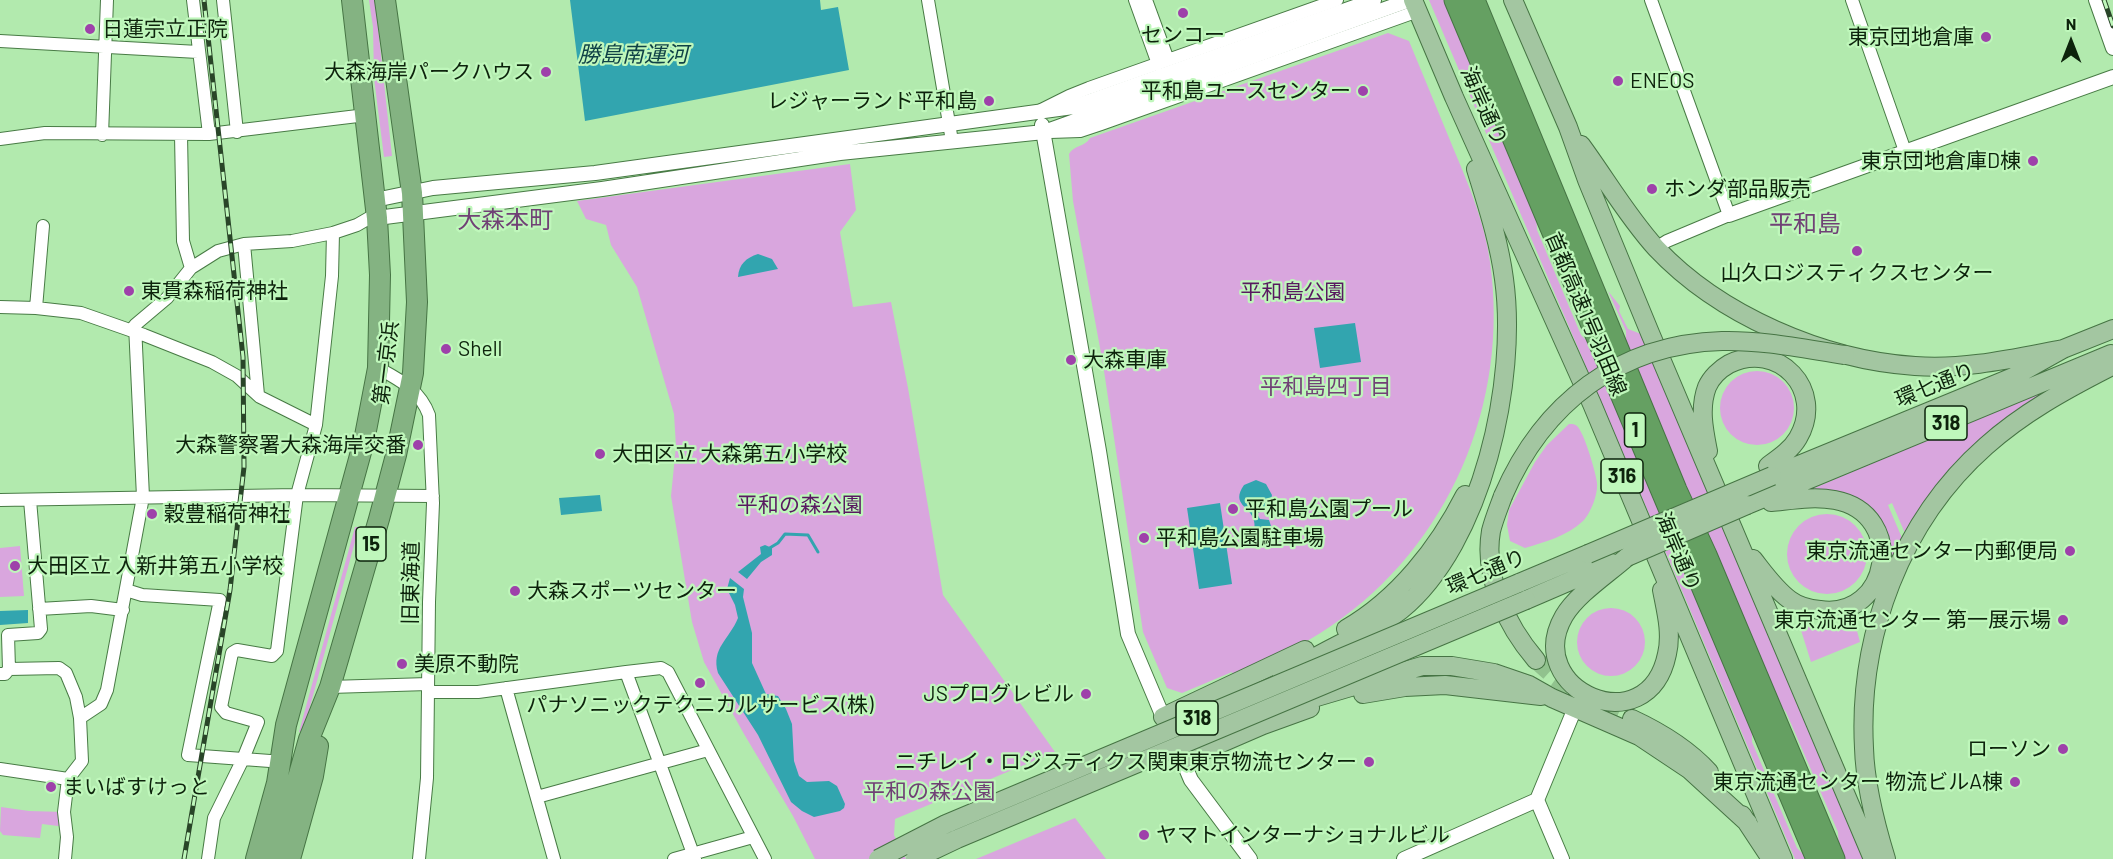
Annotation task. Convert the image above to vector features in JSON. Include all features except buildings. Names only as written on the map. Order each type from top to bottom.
[{"type":"highway","name":"第一京浜","points":[[256,859],[277,783],[286,725],[351,495],[369,421],[378,368],[380,275],[376,211],[352,0]]},
{"type":"highway","name":"第一京浜","points":[[275,859],[309,739],[328,693],[385,496],[411,387],[417,302],[412,203],[385,0]]},
{"type":"highway","name":"首都高速1号羽田線","points":[[1455,0],[1817,859]]},
{"type":"highway","name":"首都高速1号羽田線","points":[[1474,0],[1676,490],[1707,555],[1834,859]]},
{"type":"highway","points":[[1570,202],[1604,312]]},
{"type":"highway","name":"15","points":[[290,859],[313,776],[328,693]]},
{"type":"highway","name":"15","points":[[243,859],[270,761],[286,725]]},
{"type":"main road","points":[[1517,3],[1568,127],[1587,180],[1873,859]]},
{"type":"main road","name":"海岸通り","points":[[1414,4],[1592,404],[1783,859]]},
{"type":"main road","points":[[1239,700],[1391,616],[1409,602],[1432,577],[1447,556],[1470,512],[1484,469],[1501,398],[1508,321],[1504,278],[1486,203],[1454,96]]},
{"type":"main road","points":[[1568,127],[1626,211],[1656,248],[1700,286],[1750,318],[1781,333],[1845,355]]},
{"type":"main road","name":"環七通り","points":[[878,859],[946,824],[1239,700],[1522,591],[1627,556],[1748,506],[1776,484],[2013,377],[2064,349],[2113,329]]},
{"type":"main road","points":[[1536,660],[1513,628],[1499,598],[1492,571],[1491,530],[1516,467],[1536,435],[1563,406],[1608,372],[1644,356],[1681,346],[1722,341],[1767,344],[1915,366],[1965,365],[2064,349]]},
{"type":"main road","name":"環七通り","points":[[1595,568],[1697,507],[1776,484],[2113,354]]},
{"type":"main road","points":[[1713,482],[1704,432],[1704,400],[1708,387],[1714,376],[1737,360],[1761,358],[1773,361],[1794,374],[1801,383],[1807,405],[1806,417],[1798,438],[1780,458],[1776,484],[1811,498],[1837,500],[1859,509],[1876,527],[1880,538],[1882,561],[1875,583],[1859,601],[1836,610],[1818,610],[1791,601],[1773,585],[1737,538]]},
{"type":"main road","points":[[1886,859],[1867,780],[1863,723],[1864,695],[1873,637],[1881,609],[1907,547],[1961,469],[1985,446],[2036,407],[2108,368],[2113,363]]},
{"type":"main road","points":[[1163,717],[1328,639],[1357,623],[1380,605],[1404,583],[1441,536],[1456,512],[1491,440]]},
{"type":"main road","points":[[1595,568],[1578,598],[1563,618],[1556,649],[1562,671],[1575,688],[1596,700],[1619,702],[1641,694],[1650,686],[1664,666],[1668,629],[1657,562]]},
{"type":"main road","name":"環七通り","points":[[915,859],[957,839],[1245,718],[1522,591]]},
{"type":"main road","points":[[1245,718],[1408,670],[1436,665],[1466,667],[1494,673],[1529,685],[1552,698],[1639,736],[1665,752],[1715,792],[1748,823]]},
{"type":"main road","points":[[1182,760],[1297,712],[1381,690],[1445,685],[1552,698]]},
{"type":"main road","points":[[1632,719],[1663,735],[1705,768],[1734,803],[1771,859]]},
{"type":"street","points":[[102,135],[107,0]]},
{"type":"street","points":[[193,0],[209,134]]},
{"type":"street","points":[[223,0],[237,132]]},
{"type":"street","points":[[928,0],[952,141]]},
{"type":"street","points":[[1135,0],[1163,62]]},
{"type":"street","points":[[1146,0],[1163,62]]},
{"type":"street","points":[[1040,111],[1069,96],[1337,0]]},
{"type":"street","points":[[1044,132],[1374,0]]},
{"type":"street","points":[[1651,0],[1729,215]]},
{"type":"street","points":[[1852,0],[1905,151]]},
{"type":"street","points":[[2096,0],[2113,48]]},
{"type":"street","points":[[376,211],[412,203],[602,189],[840,153],[1044,132],[1080,131],[1414,4]]},
{"type":"street","points":[[80,718],[101,704],[105,696],[143,497],[135,325],[167,298],[191,268],[218,252],[244,244],[292,242],[333,233],[357,225],[376,211],[476,184],[595,173],[914,131],[1073,107],[1414,4]]},
{"type":"street","points":[[0,41],[198,52]]},
{"type":"street","points":[[1656,248],[1667,241],[1729,215],[2113,77]]},
{"type":"street","points":[[1040,111],[1128,634],[1191,780],[1250,859]]},
{"type":"street","points":[[0,139],[45,133],[209,134],[366,115]]},
{"type":"street","points":[[181,135],[183,242],[191,268]]},
{"type":"street","points":[[36,308],[43,226]]},
{"type":"street","points":[[208,859],[213,818],[243,759],[258,723],[226,714],[221,708],[232,654],[237,650],[273,656],[277,651],[297,495],[316,425],[332,276],[333,233]]},
{"type":"street","points":[[244,244],[258,395]]},
{"type":"street","points":[[0,307],[81,313],[135,332],[212,362],[237,376],[258,395],[316,425]]},
{"type":"street","name":"旧東海道","points":[[378,368],[411,387],[426,407],[429,415],[433,496],[427,778],[418,859]]},
{"type":"street","points":[[0,500],[297,495],[433,496]]},
{"type":"street","points":[[30,500],[41,629],[38,633],[6,637],[4,672],[59,668],[66,673],[76,697],[80,718],[82,761],[68,779],[64,812],[67,837],[65,859]]},
{"type":"street","points":[[126,590],[142,595],[220,600],[188,755],[270,761]]},
{"type":"street","points":[[39,609],[91,606],[123,610]]},
{"type":"street","points":[[328,693],[428,688],[478,692],[661,668],[668,672],[765,859]]},
{"type":"street","points":[[626,672],[694,856]]},
{"type":"street","points":[[506,688],[554,859]]},
{"type":"street","points":[[1404,859],[1537,800],[1575,708]]},
{"type":"street","points":[[537,797],[708,750]]},
{"type":"street","points":[[0,769],[68,779]]},
{"type":"street","points":[[1537,800],[1562,859]]},
{"type":"street","points":[[674,859],[694,856],[753,837]]},
{"type":"green space","points":[[369,0],[375,0],[392,156],[384,157],[374,78],[373,27]]},
{"type":"green space","points":[[1429,0],[1446,0],[1536,210],[1537,230],[1581,335],[1596,350],[1752,723],[1752,742],[1797,848],[1808,859],[1795,859]]},
{"type":"green space","name":"平和島公園","points":[[1388,33],[1409,41],[1471,191],[1488,247],[1494,315],[1490,367],[1480,418],[1462,467],[1438,513],[1408,555],[1373,593],[1320,634],[1296,647],[1234,676],[1232,672],[1182,693],[1167,688],[1143,632],[1103,364],[1073,201],[1069,154],[1090,138]]},
{"type":"green space","name":"平和の森公園","points":[[850,164],[856,210],[840,232],[853,307],[891,302],[943,595],[1055,752],[895,819],[894,835],[906,859],[815,859],[793,816],[704,662],[692,622],[671,496],[676,446],[674,414],[637,287],[611,245],[606,225],[586,219],[577,201]]},
{"type":"green space","points":[[1608,291],[1620,306],[1619,311],[1628,329],[1641,334],[1863,859],[1842,859],[1838,832],[1786,712],[1772,696],[1626,346],[1626,331]]},
{"type":"green space","points":[[1757,371],[1778,377],[1788,387],[1794,408],[1788,429],[1778,439],[1757,445],[1736,439],[1726,429],[1720,408],[1726,387],[1736,377]]},
{"type":"green space","points":[[2072,378],[2044,396],[1907,538],[1892,503],[1888,505],[1902,538],[1886,573],[1876,520],[1798,495]]},
{"type":"green space","points":[[1569,424],[1577,426],[1580,430],[1592,462],[1597,483],[1593,503],[1583,521],[1570,531],[1525,548],[1510,541],[1507,525],[1509,510],[1535,462],[1547,445]]},
{"type":"green space","points":[[1827,514],[1842,517],[1855,526],[1864,539],[1867,554],[1864,569],[1855,582],[1842,591],[1827,594],[1812,591],[1799,582],[1790,569],[1787,554],[1790,539],[1799,526],[1812,517]]},
{"type":"green space","points":[[355,527],[359,527],[303,732],[299,732]]},
{"type":"green space","points":[[20,546],[24,596],[0,597],[0,548]]},
{"type":"green space","points":[[1611,608],[1624,610],[1635,618],[1643,629],[1645,642],[1643,655],[1635,666],[1624,674],[1611,676],[1598,674],[1587,666],[1579,655],[1577,642],[1579,629],[1587,618],[1598,610]]},
{"type":"green space","points":[[1851,626],[1857,631],[1860,642],[1811,662],[1800,627]]},
{"type":"green space","points":[[1,807],[64,812],[66,827],[42,824],[40,838],[3,835],[0,831]]},
{"type":"green space","name":"平和の森公園","points":[[1075,818],[1106,859],[976,859]]},
{"type":"water","name":"勝島南運河","points":[[570,0],[820,0],[821,10],[838,7],[849,70],[585,121]]},
{"type":"water","points":[[758,254],[772,259],[778,269],[738,277],[744,262]]},
{"type":"water","points":[[1355,323],[1361,362],[1320,368],[1314,328]]},
{"type":"water","points":[[1256,480],[1266,484],[1272,495],[1270,505],[1257,514],[1260,519],[1269,520],[1271,526],[1268,532],[1260,536],[1255,531],[1252,516],[1239,497],[1244,485]]},
{"type":"water","points":[[600,495],[602,511],[561,515],[559,498]]},
{"type":"water","points":[[1220,503],[1232,584],[1199,589],[1187,508]]},
{"type":"water","points":[[765,545],[772,548],[772,555],[761,562],[747,579],[738,572],[761,554],[760,547]]},
{"type":"water","points":[[730,578],[744,589],[743,597],[752,633],[752,663],[766,694],[778,696],[792,724],[794,761],[799,776],[807,782],[829,781],[837,786],[845,804],[840,811],[814,817],[791,802],[758,735],[718,673],[716,664],[719,650],[738,618],[735,605],[727,589]]},
{"type":"water","points":[[28,610],[28,623],[0,625],[0,611]]},
{"type":"waterway","points":[[768,549],[778,543],[785,534],[808,535],[818,552]]},
{"type":"tunnel","points":[[1536,660],[1556,678],[1586,699],[1632,719]]},
{"type":"railway","points":[[184,859],[230,590],[244,467],[243,357],[204,0]]},
{"type":"railway","points":[[2104,0],[2113,26]]},
{"type":"place","name":"センコー","points":[[1183,13]]},
{"type":"place","name":"日蓮宗立正院","points":[[90,29]]},
{"type":"place","name":"東京団地倉庫","points":[[1986,37]]},
{"type":"place","name":"大森海岸パークハウス","points":[[546,72]]},
{"type":"place","name":"ENEOS","points":[[1618,81]]},
{"type":"place","name":"平和島ユースセンター","points":[[1363,91]]},
{"type":"place","name":"レジャーランド平和島","points":[[989,101]]},
{"type":"place","name":"東京団地倉庫D棟","points":[[2033,161]]},
{"type":"place","name":"ホンダ部品販売","points":[[1652,189]]},
{"type":"place","name":"山久ロジスティクスセンター","points":[[1857,251]]},
{"type":"place","name":"東貫森稲荷神社","points":[[129,291]]},
{"type":"place","name":"Shell","points":[[446,349]]},
{"type":"place","name":"大森車庫","points":[[1071,360]]},
{"type":"place","name":"大森警察署大森海岸交番","points":[[418,445]]},
{"type":"place","name":"大田区立 大森第五小学校","points":[[600,454]]},
{"type":"place","name":"平和島公園プール","points":[[1233,509]]},
{"type":"place","name":"穀豊稲荷神社","points":[[152,514]]},
{"type":"place","name":"平和島公園駐車場","points":[[1144,538]]},
{"type":"place","name":"東京流通センター内郵便局","points":[[2070,551]]},
{"type":"place","name":"大田区立 入新井第五小学校","points":[[15,566]]},
{"type":"place","name":"大森スポーツセンター","points":[[515,591]]},
{"type":"place","name":"東京流通センター 第一展示場","points":[[2063,620]]},
{"type":"place","name":"美原不動院","points":[[402,664]]},
{"type":"place","name":"パナソニックテクニカルサービス(株)","points":[[700,683]]},
{"type":"place","name":"JSプログレビル","points":[[1086,694]]},
{"type":"place","name":"ローソン","points":[[2063,749]]},
{"type":"place","name":"ニチレイ・ロジスティクス関東東京物流センター","points":[[1369,762]]},
{"type":"place","name":"東京流通センター 物流ビルA棟","points":[[2015,782]]},
{"type":"place","name":"まいばすけっと","points":[[51,787]]},
{"type":"place","name":"ヤマトインターナショナルビル","points":[[1144,835]]},
{"type":"district","name":"大森本町","points":[[505,220]]},
{"type":"district","name":"平和島","points":[[1805,224]]},
{"type":"district","name":"平和島四丁目","points":[[1326,387]]},
{"type":"district","name":"平和の森公園","points":[[929,792]]}]
